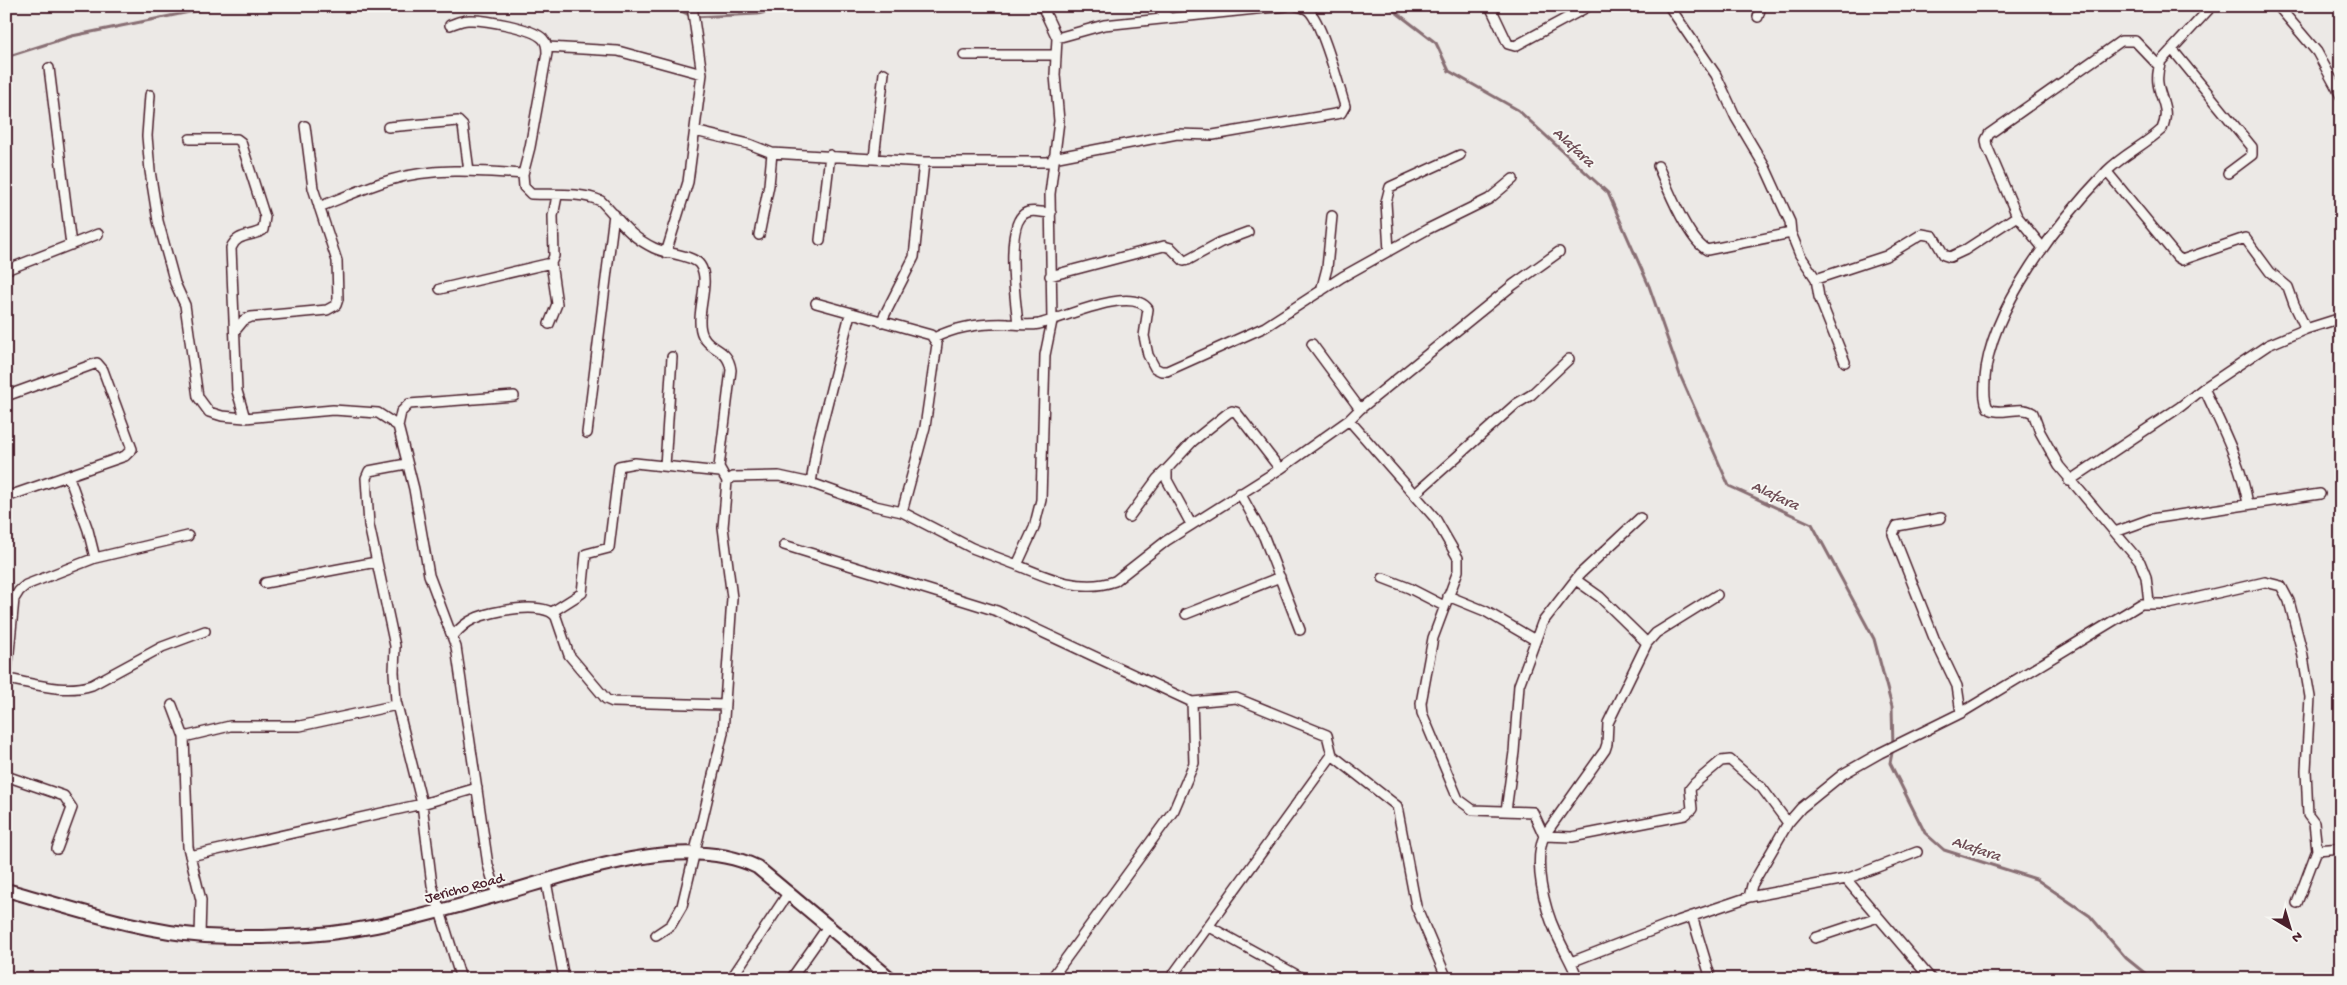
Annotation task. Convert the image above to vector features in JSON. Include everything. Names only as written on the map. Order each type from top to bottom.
[{"type":"street","points":[[666,253],[688,182],[702,74],[692,6]]},
{"type":"street","points":[[1017,565],[1034,528],[1040,500],[1044,373],[1052,321],[1050,194],[1059,121],[1055,76],[1057,38],[1042,6]]},
{"type":"street","points":[[1156,6],[1168,18]]},
{"type":"street","points":[[1057,38],[1104,25],[1286,6]]},
{"type":"street","points":[[695,131],[749,144],[772,153],[924,162],[1053,160],[1177,134],[1213,135],[1337,114],[1343,111],[1345,106],[1320,33],[1309,10],[1297,6]]},
{"type":"street","points":[[1490,6],[1508,44],[1515,46],[1589,6]]},
{"type":"street","points":[[1669,6],[1716,75],[1729,98],[1736,118],[1784,207],[1790,222],[1791,233],[1800,255],[1816,279],[1818,297],[1845,362]]},
{"type":"street","points":[[1758,18],[1761,6]]},
{"type":"street","points":[[2149,602],[2146,577],[2140,562],[2069,481],[2049,449],[2033,413],[2022,409],[1992,411],[1985,403],[1986,361],[2013,298],[2057,228],[2107,172],[2122,158],[2162,129],[2166,111],[2157,87],[2159,66],[2172,49],[2212,6]]},
{"type":"street","points":[[2278,6],[2317,52],[2341,96]]},
{"type":"street","points":[[450,26],[466,20],[487,22],[531,32],[541,37],[547,47],[530,147],[523,174],[526,191],[531,194],[583,196],[601,200],[628,232],[666,253],[694,259],[699,263],[703,275],[700,327],[703,336],[727,355],[730,362],[731,370],[719,467],[720,472],[727,481],[723,527],[732,598],[723,733],[682,906],[671,925],[656,935]]},
{"type":"street","points":[[2043,248],[2017,216],[1987,146],[1986,140],[1989,134],[2121,41],[2135,41],[2159,66]]},
{"type":"street","points":[[547,47],[618,51],[702,74]]},
{"type":"street","points":[[2172,49],[2252,147],[2252,155],[2228,173]]},
{"type":"street","points":[[964,55],[1056,55]]},
{"type":"street","points":[[49,68],[71,244]]},
{"type":"street","points":[[874,158],[884,72]]},
{"type":"street","points":[[150,95],[147,136],[150,171],[158,221],[175,283],[185,305],[198,398],[210,412],[245,418],[333,410],[378,413],[398,426]]},
{"type":"street","points":[[388,127],[458,121],[463,126],[469,171]]},
{"type":"street","points":[[235,331],[244,320],[251,317],[327,310],[336,305],[338,299],[337,261],[313,188],[304,126]]},
{"type":"street","points":[[190,139],[237,139],[241,142],[265,217],[263,230],[238,237],[231,248],[236,391],[245,418]]},
{"type":"street","points":[[759,235],[769,185],[772,153]]},
{"type":"street","points":[[1389,251],[1386,193],[1390,187],[1460,155]]},
{"type":"street","points":[[820,240],[830,156]]},
{"type":"street","points":[[881,322],[914,257],[924,162]]},
{"type":"street","points":[[1658,166],[1683,220],[1698,244],[1707,250],[1791,233]]},
{"type":"street","points":[[318,207],[391,180],[422,174],[469,171],[523,174]]},
{"type":"street","points":[[2107,172],[2147,223],[2177,257],[2182,260],[2245,238],[2270,272],[2288,287],[2306,329]]},
{"type":"street","points":[[934,338],[953,329],[1038,324],[1052,321],[1072,311],[1104,304],[1131,301],[1143,303],[1148,313],[1144,336],[1148,355],[1155,368],[1160,371],[1167,371],[1265,327],[1284,312],[1342,277],[1489,199],[1513,179]]},
{"type":"street","points":[[549,324],[557,304],[550,263],[554,256],[553,216],[557,196]]},
{"type":"street","points":[[1018,324],[1012,236],[1017,220],[1028,212],[1051,213]]},
{"type":"street","points":[[587,433],[614,214]]},
{"type":"street","points":[[1321,291],[1327,268],[1332,216]]},
{"type":"street","points":[[1816,279],[1886,256],[1922,234],[1933,236],[1944,255],[1950,257],[1966,250],[2017,216]]},
{"type":"street","points":[[1050,276],[1164,246],[1171,248],[1184,260],[1188,260],[1221,242],[1248,232]]},
{"type":"street","points":[[6,270],[98,234]]},
{"type":"street","points":[[727,481],[734,476],[779,476],[811,483],[875,506],[902,512],[972,548],[1058,582],[1074,585],[1107,584],[1124,576],[1166,541],[1280,469],[1349,420],[1360,409],[1513,285],[1559,252]]},
{"type":"street","points":[[440,289],[550,263]]},
{"type":"street","points":[[816,303],[931,335],[938,344],[925,427],[902,512]]},
{"type":"street","points":[[811,483],[817,444],[850,314]]},
{"type":"street","points":[[2069,481],[2180,407],[2204,388],[2268,345],[2306,329],[2341,318]]},
{"type":"street","points":[[1312,344],[1360,409]]},
{"type":"street","points":[[666,466],[672,357]]},
{"type":"street","points":[[1415,494],[1516,404],[1531,395],[1569,359]]},
{"type":"street","points":[[6,396],[93,363],[101,366],[132,449],[125,456],[69,477],[6,497]]},
{"type":"street","points":[[2204,388],[2227,435],[2244,482],[2248,504]]},
{"type":"street","points":[[497,895],[488,865],[453,636],[441,610],[429,575],[414,489],[406,464],[398,426],[401,412],[409,404],[514,396]]},
{"type":"street","points":[[1129,517],[1157,479],[1193,442],[1232,411],[1236,412],[1280,469]]},
{"type":"street","points":[[1349,420],[1436,518],[1458,558],[1458,570],[1433,638],[1421,703],[1422,713],[1458,799],[1473,810],[1533,812],[1544,836]]},
{"type":"street","points":[[552,612],[582,593],[586,554],[609,548],[619,466],[624,463],[635,463],[720,472]]},
{"type":"street","points":[[406,464],[369,471],[366,478],[369,526],[395,646],[394,672],[397,705],[422,804],[432,885],[461,979]]},
{"type":"street","points":[[1167,469],[1167,480],[1191,524]]},
{"type":"street","points":[[69,477],[96,558]]},
{"type":"street","points":[[1240,493],[1264,537],[1300,630]]},
{"type":"street","points":[[2115,532],[2151,519],[2320,494]]},
{"type":"street","points":[[1506,811],[1514,752],[1519,685],[1542,623],[1576,580],[1640,518]]},
{"type":"street","points":[[1942,518],[1898,526],[1893,534],[1934,638],[1957,686],[1961,713]]},
{"type":"street","points":[[188,536],[96,558],[26,585],[19,590],[14,599],[7,682],[69,690],[80,689],[92,685],[162,647],[205,631]]},
{"type":"street","points":[[784,545],[997,611],[1192,702],[1236,698],[1327,736],[1332,755],[1396,806],[1416,906],[1447,979]]},
{"type":"street","points":[[265,583],[376,562]]},
{"type":"street","points":[[1186,614],[1280,577]]},
{"type":"street","points":[[1383,578],[1409,588],[1444,606]]},
{"type":"street","points":[[1576,580],[1600,597],[1647,643]]},
{"type":"street","points":[[1749,897],[1752,885],[1788,823],[1801,808],[1844,774],[1880,753],[1961,713],[2141,604],[2149,602],[2170,604],[2265,582],[2275,583],[2285,591],[2302,651],[2310,697],[2306,770],[2308,814],[2314,823],[2317,850],[2297,903]]},
{"type":"street","points":[[1578,979],[1555,930],[1542,884],[1539,849],[1544,836],[1605,750],[1608,744],[1608,723],[1647,643],[1656,633],[1717,595]]},
{"type":"street","points":[[1448,596],[1485,612],[1535,640]]},
{"type":"street","points":[[453,636],[462,626],[487,613],[501,610],[545,609],[552,612],[556,617],[569,655],[606,700],[613,702],[725,704]]},
{"type":"street","points":[[1051,979],[1174,810],[1194,763],[1192,702]]},
{"type":"street","points":[[172,705],[184,737],[190,856],[200,900],[200,936]]},
{"type":"street","points":[[184,737],[230,726],[300,726],[397,705]]},
{"type":"street","points":[[1170,979],[1332,755]]},
{"type":"street","points":[[1544,836],[1572,837],[1685,815],[1692,808],[1689,795],[1694,783],[1721,761],[1727,760],[1730,760],[1762,788],[1788,823]]},
{"type":"street","points":[[6,776],[64,796],[70,802],[72,808],[58,849]]},
{"type":"street","points":[[190,856],[422,804],[477,788]]},
{"type":"street","points":[[2317,850],[2341,848]]},
{"type":"street","points":[[1571,962],[1692,916],[1749,897],[1846,879],[1917,852]]},
{"type":"street","name":"Jericho Road","points":[[6,890],[101,916],[171,932],[200,936],[310,935],[354,930],[439,911],[600,865],[694,853],[718,854],[739,859],[757,867],[829,925],[891,979]]},
{"type":"street","points":[[1846,879],[1931,979]]},
{"type":"street","points":[[546,881],[564,979]]},
{"type":"street","points":[[731,979],[789,892]]},
{"type":"street","points":[[1692,916],[1711,979]]},
{"type":"street","points":[[1815,938],[1878,917]]},
{"type":"street","points":[[791,979],[829,925]]},
{"type":"street","points":[[1208,926],[1304,979]]},
{"type":"waterway","name":"Alafara","points":[[6,57],[72,36],[219,6]]},
{"type":"waterway","name":"Alafara","points":[[671,6],[693,17],[758,14],[789,6]]},
{"type":"waterway","name":"Alafara","points":[[1388,6],[1436,43],[1449,71],[1518,110],[1608,193],[1649,286],[1680,375],[1729,486],[1812,524],[1874,639],[1892,707],[1893,748],[1890,763],[1925,833],[1944,850],[2036,879],[2090,916],[2126,958],[2152,979]]}]
